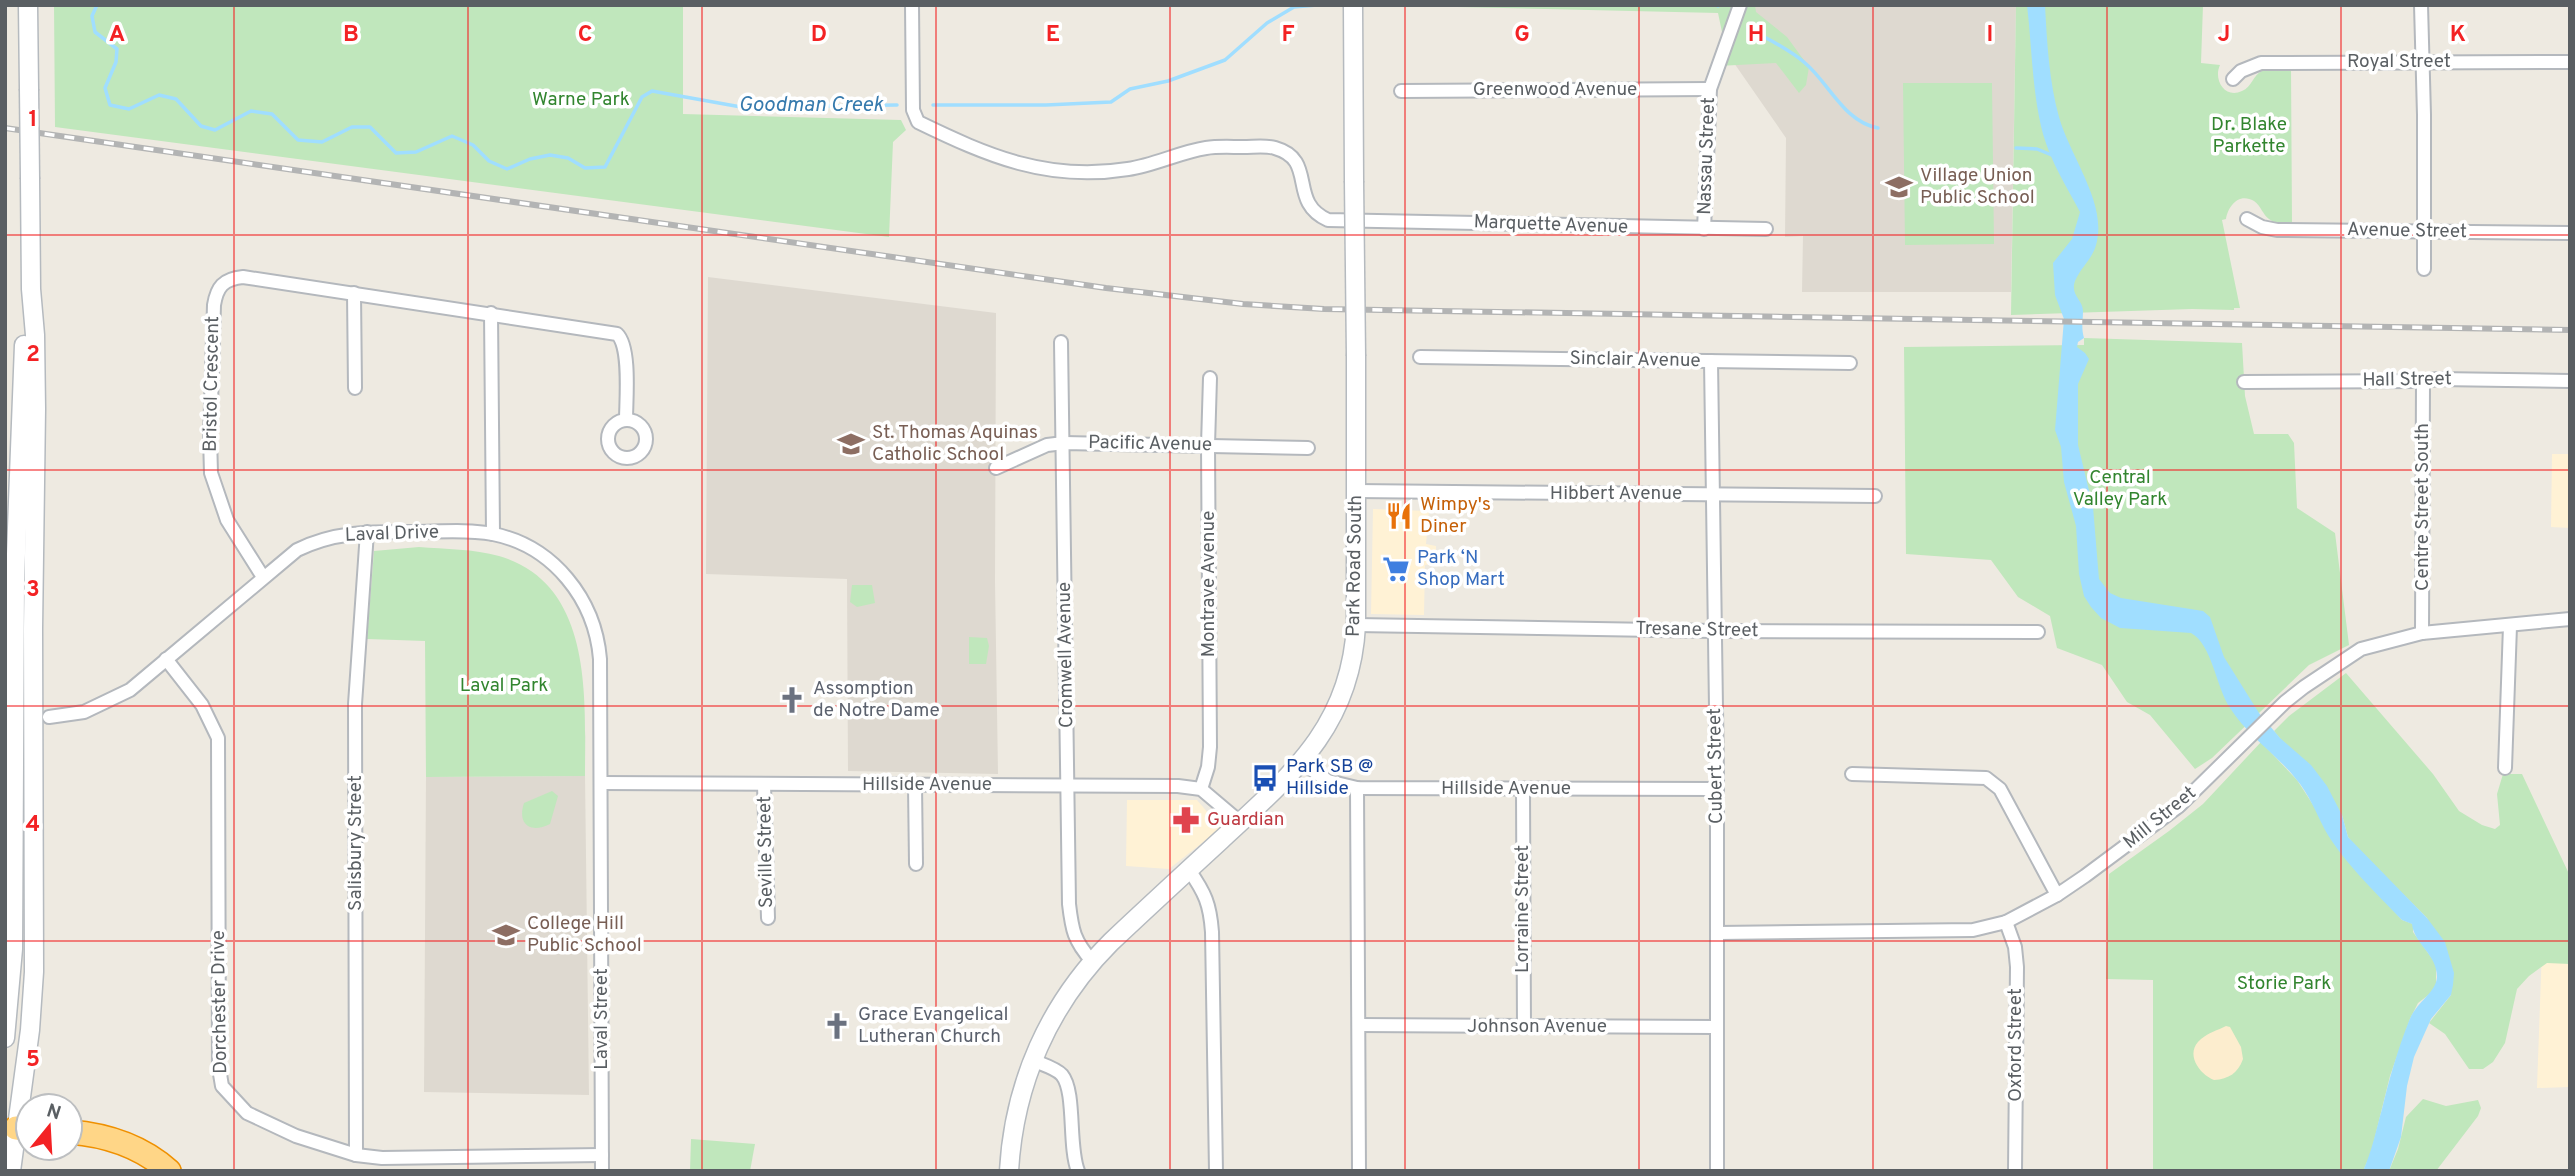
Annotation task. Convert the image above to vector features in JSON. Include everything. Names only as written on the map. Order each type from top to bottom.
[{"type":"highway","points":[[84,1134],[122,1142],[143,1152],[169,1171]]},
{"type":"main road","points":[[20,1092],[30,1030],[34,972],[39,715],[28,5]]},
{"type":"main road","name":"Park Road South","points":[[1009,1171],[1016,1115],[1032,1060],[1055,1012],[1092,961],[1302,763],[1330,720],[1342,694],[1352,658],[1356,625],[1353,5]]},
{"type":"main road","points":[[5,1038],[13,949],[10,714],[24,326],[31,289]]},
{"type":"main road","points":[[11,1171],[14,1129]]},
{"type":"street","name":"Marquette Avenue","points":[[912,5],[913,110],[918,122],[987,155],[1059,172],[1129,169],[1206,148],[1278,148],[1291,156],[1300,169],[1303,191],[1310,208],[1318,216],[1336,221],[1398,220],[1766,229]]},
{"type":"street","name":"Nassau Street","points":[[1704,229],[1710,89],[1740,5]]},
{"type":"street","points":[[2421,5],[2424,269]]},
{"type":"street","name":"Royal Street","points":[[2233,79],[2241,71],[2260,63],[2570,62]]},
{"type":"street","name":"Greenwood Avenue","points":[[1401,90],[1710,89]]},
{"type":"street","name":"Avenue Street","points":[[2247,219],[2262,227],[2277,230],[2570,233]]},
{"type":"street","name":"Bristol Crescent","points":[[263,577],[227,520],[211,473],[214,305],[216,292],[231,278],[243,277],[611,331],[622,338],[625,354],[626,420]]},
{"type":"street","points":[[354,293],[355,388]]},
{"type":"street","points":[[491,313],[493,534]]},
{"type":"street","name":"Cromwell Avenue","points":[[1061,342],[1069,904],[1072,932],[1080,948],[1092,961]]},
{"type":"street","name":"Sinclair Avenue","points":[[1420,357],[1850,363]]},
{"type":"street","name":"Cubert Street","points":[[1711,361],[1717,789],[1717,1171]]},
{"type":"street","name":"Montrave Avenue","points":[[1201,789],[1208,767],[1210,747],[1210,378]]},
{"type":"street","name":"Hall Street","points":[[2244,382],[2438,379],[2570,381]]},
{"type":"street","name":"Centre Street South","points":[[2423,381],[2423,633]]},
{"type":"street","name":"Pacific Avenue","points":[[996,468],[1047,445],[1064,443],[1308,448]]},
{"type":"street","name":"Hibbert Avenue","points":[[1356,491],[1875,496]]},
{"type":"street","name":"Laval Drive","points":[[10,714],[71,715],[111,701],[130,690],[263,577],[297,550],[309,544],[343,534],[368,532],[493,534],[523,544],[541,554],[568,579],[585,603],[599,645],[601,783]]},
{"type":"street","name":"Salisbury Street","points":[[356,1155],[355,704],[368,532]]},
{"type":"street","name":"Mill Street","points":[[1718,933],[1973,930],[2006,922],[2057,895],[2179,806],[2285,702],[2361,649],[2423,633],[2570,620]]},
{"type":"street","name":"Tresane Street","points":[[1356,625],[1713,631],[2038,632]]},
{"type":"street","points":[[2505,768],[2510,626]]},
{"type":"street","points":[[5,671],[14,642]]},
{"type":"street","name":"Dorchester Drive","points":[[166,659],[202,705],[218,738],[219,1068],[222,1086],[247,1113],[296,1136],[356,1155],[382,1158],[602,1156]]},
{"type":"street","points":[[5,755],[12,785]]},
{"type":"street","name":"Hillside Avenue","points":[[1302,763],[1328,781],[1357,788],[1717,789]]},
{"type":"street","points":[[1852,774],[1986,778],[2000,789],[2057,895]]},
{"type":"street","name":"Hillside Avenue","points":[[601,783],[1067,784],[1155,785],[1201,789]]},
{"type":"street","name":"Laval Street","points":[[601,783],[603,1171]]},
{"type":"street","name":"Seville Street","points":[[764,785],[768,918]]},
{"type":"street","points":[[915,785],[916,864]]},
{"type":"street","points":[[1357,788],[1359,1171]]},
{"type":"street","points":[[1201,789],[1240,822]]},
{"type":"street","name":"Lorraine Street","points":[[1523,790],[1524,1027]]},
{"type":"street","points":[[1189,870],[1204,891],[1210,906],[1216,1171]]},
{"type":"street","name":"Oxford Street","points":[[2006,922],[2015,947],[2017,967],[2015,1171]]},
{"type":"street","name":"Johnson Avenue","points":[[1359,1026],[1716,1027]]},
{"type":"street","points":[[1032,1060],[1062,1074],[1069,1090],[1073,1160],[1079,1171]]},
{"type":"shaded area","name":"Village Union Public School","points":[[1755,5],[2016,5],[2011,292],[1802,292],[1803,236],[1785,237],[1786,138],[1734,63]]},
{"type":"shaded area","name":"St. Thomas Aquinas Catholic School","points":[[708,277],[996,313],[995,582],[998,774],[848,771],[847,579],[706,574]]},
{"type":"shaded area","points":[[2552,454],[2570,454],[2570,528],[2551,527]]},
{"type":"shaded area","points":[[1373,509],[1429,511],[1426,544],[1436,546],[1436,564],[1425,565],[1424,615],[1371,614]]},
{"type":"shaded area","name":"College Hill Public School","points":[[585,776],[589,1095],[424,1092],[426,777]]},
{"type":"shaded area","points":[[1127,800],[1197,800],[1221,828],[1169,869],[1126,866]]},
{"type":"shaded area","points":[[2570,944],[2570,1087],[2537,1088],[2542,948]]},
{"type":"green space","name":"Warne Park","points":[[54,5],[683,5],[683,114],[901,120],[906,130],[893,142],[889,237],[55,127]]},
{"type":"green space","points":[[1455,5],[1755,5],[1756,12],[1787,37],[1809,67],[1806,85],[1799,93],[1776,63],[1718,66],[1726,51],[1718,13]]},
{"type":"green space","name":"Dr. Blake Parkette","points":[[2016,5],[2203,5],[2201,63],[2220,65],[2219,82],[2226,90],[2236,93],[2242,91],[2265,69],[2291,68],[2292,224],[2272,221],[2254,201],[2244,198],[2235,202],[2226,219],[2222,220],[2240,308],[2011,315]]},
{"type":"green space","points":[[1903,83],[1992,83],[1994,244],[1905,245]]},
{"type":"green space","name":"Central Valley Park","points":[[2084,338],[2242,343],[2245,396],[2254,434],[2288,434],[2294,443],[2297,508],[2335,533],[2349,645],[2309,665],[2212,758],[2195,769],[2150,715],[2127,702],[2102,665],[2057,648],[2050,616],[2018,597],[1991,560],[1906,554],[1904,347],[2084,345]]},
{"type":"green space","name":"Laval Park","points":[[419,547],[499,556],[530,570],[553,591],[568,617],[578,647],[585,713],[585,776],[426,777],[425,641],[367,639],[374,551]]},
{"type":"green space","points":[[852,585],[872,585],[875,603],[857,607],[850,602]]},
{"type":"green space","points":[[969,637],[987,638],[989,646],[986,664],[969,664]]},
{"type":"green space","points":[[2346,673],[2433,774],[2459,811],[2482,825],[2495,829],[2500,825],[2497,794],[2503,774],[2522,774],[2570,876],[2570,964],[2547,963],[2517,989],[2505,1043],[2493,1062],[2483,1069],[2469,1069],[2445,1034],[2429,1023],[2451,995],[2427,918],[2348,837],[2342,815],[2274,731],[2289,716]]},
{"type":"green space","name":"Storie Park","points":[[2261,742],[2297,780],[2326,830],[2347,859],[2402,920],[2413,924],[2413,932],[2436,964],[2436,985],[2431,993],[2418,1003],[2410,1019],[2390,1076],[2371,1153],[2363,1171],[2153,1171],[2153,980],[2106,979],[2109,874],[2203,804]]},
{"type":"green space","points":[[552,791],[558,796],[550,824],[537,828],[527,825],[522,817],[524,803]]},
{"type":"green space","points":[[2423,1099],[2446,1106],[2478,1100],[2481,1108],[2478,1116],[2436,1171],[2389,1171],[2406,1117]]},
{"type":"green space","points":[[691,1139],[755,1144],[750,1171],[690,1171]]},
{"type":"sand","points":[[2226,1026],[2230,1027],[2241,1047],[2243,1059],[2232,1074],[2214,1080],[2199,1068],[2194,1050],[2204,1037]]},
{"type":"water","points":[[2027,5],[2045,5],[2049,62],[2059,117],[2090,190],[2098,220],[2095,249],[2074,286],[2083,311],[2084,338],[2078,342],[2077,347],[2089,359],[2078,384],[2078,445],[2093,507],[2099,579],[2110,593],[2121,598],[2203,611],[2210,617],[2224,657],[2259,713],[2280,738],[2311,765],[2327,786],[2342,815],[2348,837],[2427,918],[2445,942],[2454,973],[2451,995],[2431,1019],[2414,1057],[2407,1086],[2401,1137],[2389,1171],[2363,1171],[2409,1021],[2436,983],[2433,962],[2412,924],[2402,920],[2341,854],[2296,779],[2237,718],[2225,699],[2209,656],[2198,639],[2191,633],[2120,628],[2101,618],[2084,596],[2079,574],[2076,526],[2064,482],[2061,447],[2055,430],[2064,319],[2055,295],[2053,263],[2072,239],[2080,212],[2043,134],[2034,86]]},
{"type":"waterway","name":"Goodman Creek","points":[[97,5],[92,16],[95,32],[117,49],[116,62],[105,88],[110,105],[129,109],[159,95],[176,99],[201,126],[215,130],[251,111],[272,114],[298,140],[322,142],[352,127],[370,127],[396,153],[416,152],[452,136],[473,145],[489,161],[507,169],[530,159],[550,155],[568,158],[585,168],[605,167],[642,97],[652,91],[741,107],[897,105]]},
{"type":"waterway","name":"Goodman Creek","points":[[933,105],[1111,102],[1130,89],[1168,81],[1225,60],[1267,23],[1294,7],[1317,5]]},
{"type":"waterway","name":"Goodman Creek","points":[[1748,28],[1785,48],[1814,71],[1846,110],[1866,124],[1878,128]]},
{"type":"waterway","name":"Goodman Creek","points":[[2016,148],[2037,149],[2054,156]]},
{"type":"railway","points":[[5,128],[1106,288],[1243,304],[1324,309],[2570,330]]},
{"type":"place","name":"Village Union Public School","points":[[1899,187]]},
{"type":"place","name":"St. Thomas Aquinas Catholic School","points":[[851,444]]},
{"type":"place","name":"Wimpy's Diner","points":[[1399,516]]},
{"type":"place","name":"Park ‘N Shop Mart","points":[[1396,569]]},
{"type":"place","name":"Assomption de Notre Dame","points":[[792,700]]},
{"type":"place","name":"Park SB @ Hillside","points":[[1265,778]]},
{"type":"place","name":"Guardian","points":[[1186,820]]},
{"type":"place","name":"College Hill Public School","points":[[506,935]]},
{"type":"place","name":"Grace Evangelical Lutheran Church","points":[[837,1026]]}]
